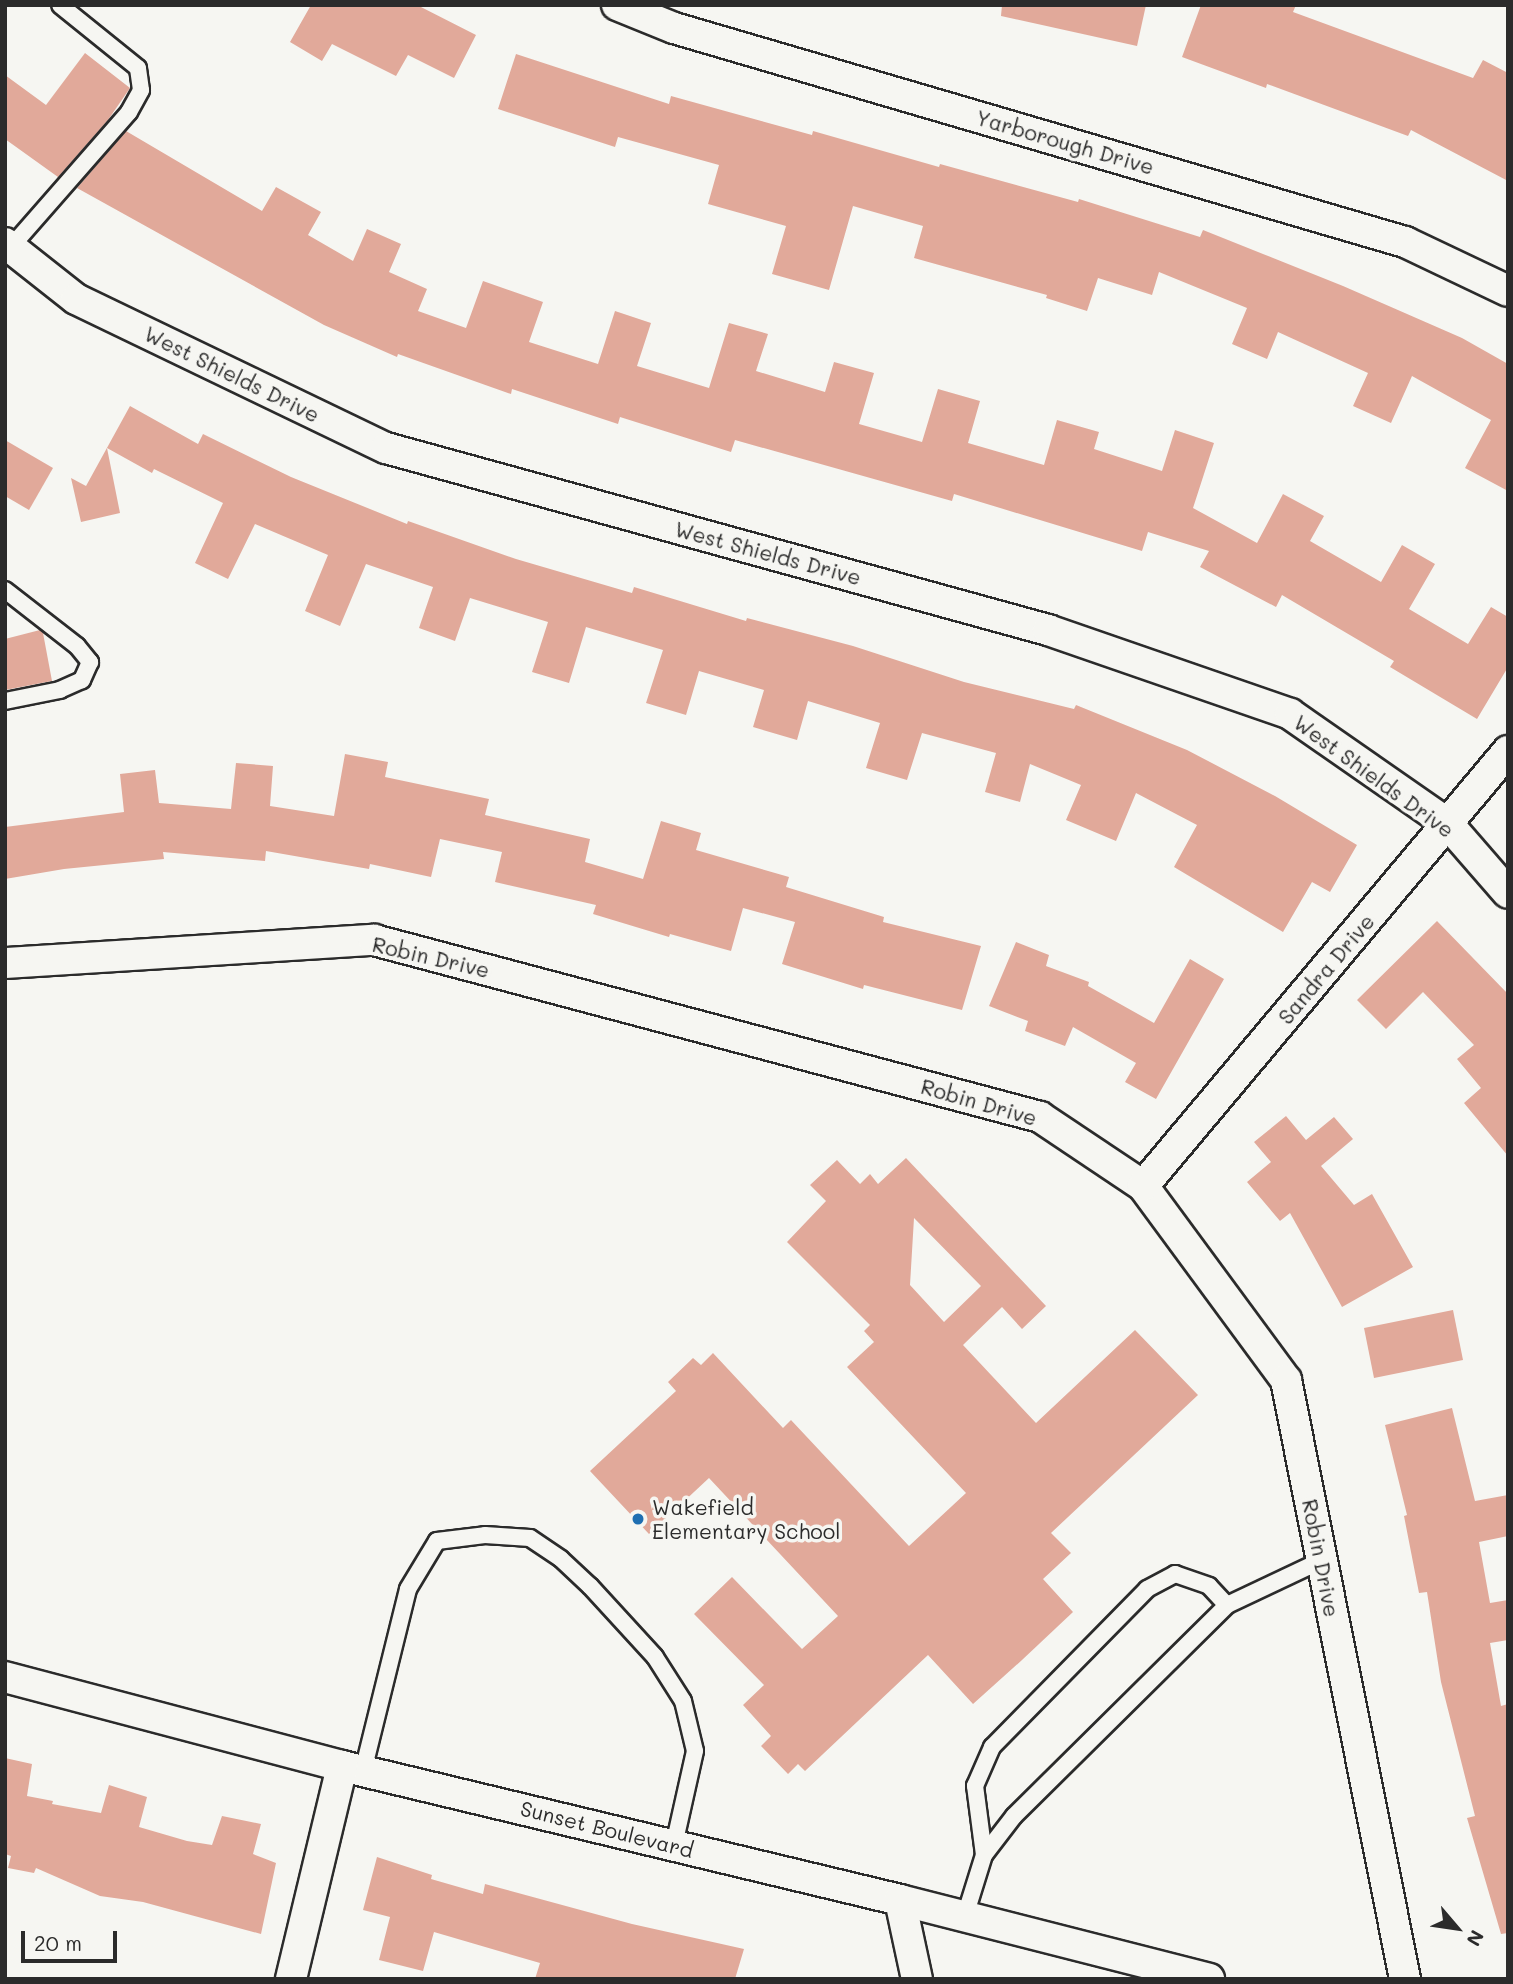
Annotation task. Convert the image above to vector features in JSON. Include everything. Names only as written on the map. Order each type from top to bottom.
[{"type":"street","name":"Yarborough Drive","points":[[617,5],[674,28],[1405,242],[1508,291]]},
{"type":"street","name":"West Shields Drive","points":[[8,245],[76,299],[386,448],[1048,630],[1290,714],[1448,824],[1508,892]]},
{"type":"street","name":"Sandra Drive","points":[[1143,1186],[1508,751]]},
{"type":"street","name":"Robin Drive","points":[[5,963],[374,940],[1040,1117],[1143,1186],[1286,1380],[1405,1979]]},
{"type":"street","name":"Sunset Boulevard","points":[[5,1677],[353,1768],[965,1916],[1209,1979]]},
{"type":"street","points":[[291,1979],[353,1768]]},
{"type":"street","points":[[900,1900],[917,1979]]},
{"type":"lane","points":[[8,245],[129,112],[141,90],[138,68],[60,5]]},
{"type":"lane","points":[[5,590],[77,646],[90,662],[82,680],[5,701]]},
{"type":"lane","points":[[353,1768],[408,1589],[437,1541],[485,1535],[530,1538],[561,1559],[590,1586],[655,1657],[683,1701],[695,1751],[674,1845]]},
{"type":"lane","points":[[965,1916],[984,1855],[1014,1816],[1227,1605],[1322,1560]]},
{"type":"lane","points":[[984,1855],[975,1786],[992,1747],[1147,1589],[1175,1574],[1209,1586],[1227,1605]]},
{"type":"building","points":[[311,5],[417,5],[476,35],[454,78],[408,55],[396,76],[332,44],[322,61],[290,42]]},
{"type":"building","points":[[1002,5],[1146,5],[1137,46],[1001,16]]},
{"type":"building","points":[[1201,5],[1296,5],[1293,12],[1473,78],[1483,60],[1508,73],[1508,181],[1411,130],[1408,136],[1267,84],[1266,88],[1182,57]]},
{"type":"building","points":[[85,53],[130,88],[108,120],[58,177],[5,139],[5,75],[46,105]]},
{"type":"building","points":[[516,54],[669,104],[671,96],[812,135],[813,131],[939,167],[940,164],[1078,202],[1079,199],[1200,237],[1203,230],[1343,286],[1462,338],[1508,364],[1508,491],[1465,468],[1491,420],[1412,376],[1391,423],[1353,406],[1368,373],[1278,332],[1267,359],[1232,344],[1247,308],[1159,272],[1152,295],[1098,278],[1087,311],[1046,298],[1047,295],[914,258],[923,226],[853,206],[829,290],[772,274],[786,226],[708,204],[719,165],[618,137],[615,147],[498,109]]},
{"type":"building","points":[[126,131],[262,211],[276,187],[321,212],[308,235],[353,261],[367,229],[401,244],[389,272],[427,289],[418,311],[466,328],[483,281],[543,302],[529,342],[598,364],[615,311],[651,323],[637,366],[709,388],[729,323],[768,334],[756,371],[825,392],[834,362],[874,373],[859,424],[922,442],[938,389],[980,401],[968,443],[1044,465],[1057,420],[1099,432],[1094,449],[1162,471],[1175,430],[1214,443],[1193,508],[1257,543],[1283,494],[1324,516],[1310,541],[1381,582],[1402,545],[1435,564],[1409,609],[1468,644],[1491,607],[1508,617],[1508,667],[1477,719],[1390,667],[1394,661],[1282,595],[1276,607],[1200,567],[1209,551],[1148,532],[1142,551],[954,494],[952,501],[735,440],[731,452],[620,417],[618,424],[512,389],[511,394],[398,354],[397,357],[324,325],[77,188]]},
{"type":"building","points":[[130,406],[198,444],[203,434],[291,477],[407,524],[408,521],[516,559],[632,593],[634,587],[746,621],[747,618],[853,646],[964,682],[1074,709],[1076,705],[1187,750],[1275,796],[1357,845],[1330,892],[1312,882],[1283,932],[1174,867],[1197,825],[1136,793],[1116,841],[1066,820],[1081,785],[1030,764],[1020,802],[985,792],[996,753],[922,733],[907,780],[866,768],[880,723],[808,701],[797,740],[753,727],[764,690],[699,671],[686,715],[646,703],[663,650],[586,627],[569,683],[532,672],[548,622],[470,598],[455,641],[419,628],[433,587],[366,564],[340,626],[305,611],[328,555],[255,524],[228,579],[195,563],[223,503],[154,469],[152,473],[107,448],[120,513],[81,522],[71,478],[86,486]]},
{"type":"building","points":[[5,440],[53,468],[29,510],[5,496]]},
{"type":"building","points":[[40,630],[43,633],[52,681],[5,690],[5,639]]},
{"type":"building","points":[[345,754],[388,762],[385,777],[489,799],[485,815],[590,839],[585,862],[643,879],[661,821],[701,833],[696,850],[789,877],[786,887],[884,917],[883,922],[981,946],[962,1010],[864,985],[863,989],[782,964],[795,922],[743,908],[731,951],[670,934],[669,937],[593,914],[596,905],[495,882],[502,852],[440,839],[431,877],[370,864],[369,869],[266,851],[265,861],[163,852],[164,859],[64,869],[5,879],[5,827],[124,812],[120,774],[155,770],[159,803],[231,809],[236,763],[273,766],[270,806],[334,816]]},
{"type":"building","points":[[1437,921],[1508,994],[1508,1156],[1464,1103],[1481,1088],[1457,1059],[1474,1045],[1423,992],[1386,1029],[1357,1000]]},
{"type":"building","points":[[1016,942],[1049,955],[1046,966],[1089,982],[1088,986],[1154,1023],[1190,959],[1224,979],[1156,1099],[1125,1082],[1136,1063],[1073,1027],[1065,1046],[1025,1031],[1028,1021],[989,1006]]},
{"type":"building","points":[[1286,1116],[1306,1140],[1334,1117],[1353,1139],[1321,1166],[1354,1205],[1372,1194],[1413,1267],[1342,1307],[1290,1213],[1280,1221],[1247,1182],[1271,1162],[1254,1142]]},
{"type":"building","name":"Wakefield Elementary School","points":[[906,1158],[1046,1306],[1022,1329],[1002,1307],[963,1345],[1036,1423],[1135,1330],[1198,1395],[1051,1533],[1071,1553],[1043,1579],[1073,1612],[1022,1660],[973,1704],[928,1655],[805,1771],[798,1764],[788,1774],[761,1746],[771,1736],[743,1705],[764,1685],[694,1614],[732,1577],[802,1649],[838,1616],[709,1478],[649,1534],[590,1471],[676,1391],[668,1382],[693,1358],[701,1365],[713,1353],[783,1428],[791,1420],[909,1546],[966,1493],[847,1367],[874,1342],[864,1331],[870,1325],[787,1242],[826,1201],[810,1185],[837,1160],[860,1184],[870,1174],[878,1184]],"holes":[[[914,1218],[981,1286],[944,1322],[910,1285]]]},
{"type":"building","points":[[1453,1310],[1463,1360],[1374,1378],[1364,1328]]},
{"type":"building","points":[[1452,1408],[1475,1501],[1508,1495],[1508,1536],[1479,1542],[1490,1603],[1508,1600],[1508,1640],[1490,1643],[1501,1706],[1508,1704],[1508,1933],[1501,1934],[1467,1818],[1475,1816],[1441,1682],[1427,1592],[1419,1593],[1404,1516],[1407,1515],[1385,1425]]},
{"type":"building","points":[[5,1758],[32,1764],[27,1796],[53,1801],[52,1804],[101,1813],[109,1785],[147,1797],[139,1827],[187,1841],[212,1845],[222,1816],[261,1824],[253,1854],[276,1863],[261,1934],[143,1902],[100,1896],[36,1868],[34,1873],[8,1868],[11,1856],[5,1854]]},
{"type":"building","points":[[377,1857],[432,1875],[431,1879],[483,1894],[485,1884],[632,1924],[744,1949],[735,1979],[535,1979],[540,1963],[434,1932],[423,1971],[379,1960],[390,1917],[363,1910]]},
{"type":"place","name":"Wakefield Elementary School","points":[[638,1519]]}]
